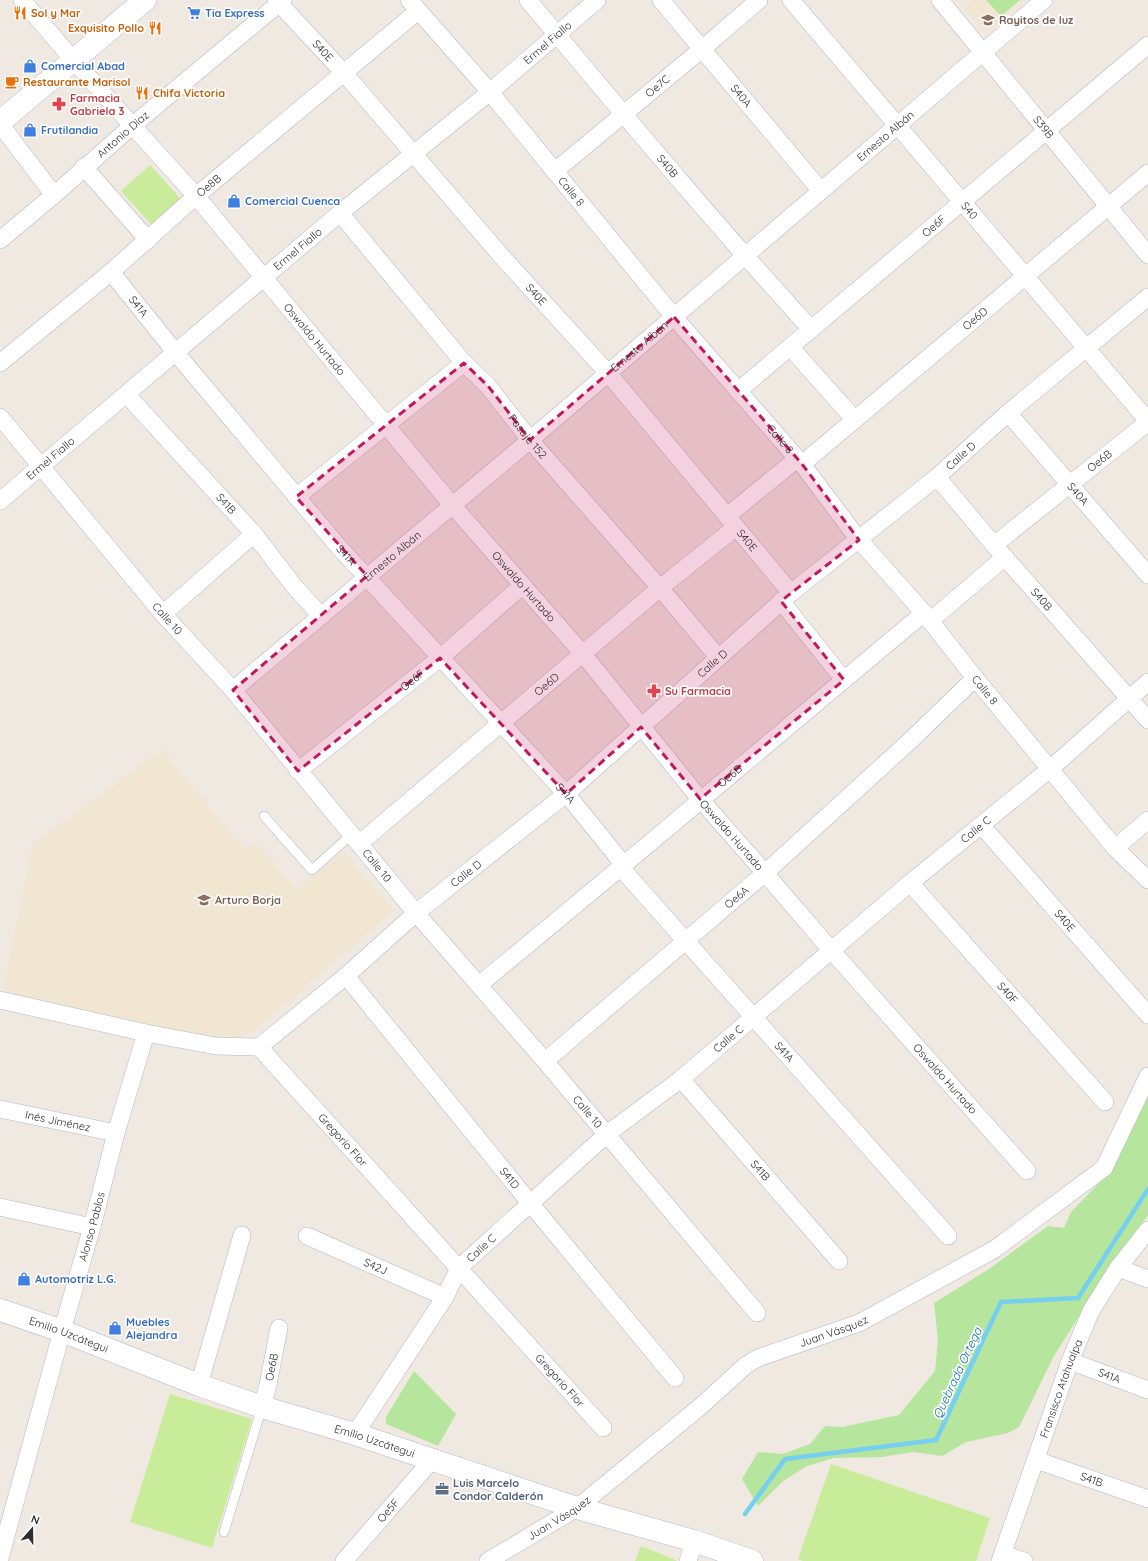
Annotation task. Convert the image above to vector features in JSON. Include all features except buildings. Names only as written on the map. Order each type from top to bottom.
[{"type":"street","name":"Oswaldo Hurtado","points":[[22,0],[74,61],[196,196],[452,506],[583,654],[700,799],[831,950],[1027,1171]]},
{"type":"street","points":[[54,195],[0,123],[145,0]]},
{"type":"street","name":"S40B","points":[[528,0],[622,114],[744,256],[811,329]]},
{"type":"street","name":"Ermel Fiallo","points":[[0,501],[40,466],[128,395],[263,278],[413,153],[490,92],[597,0]]},
{"type":"street","name":"S40A","points":[[661,0],[821,191]]},
{"type":"street","name":"Oe7C","points":[[555,171],[759,0]]},
{"type":"street","name":"S40","points":[[791,0],[1148,422]]},
{"type":"street","name":"S39B","points":[[940,0],[984,52],[1148,255]]},
{"type":"street","name":"Ernesto Albán","points":[[233,690],[530,440],[1044,0]]},
{"type":"street","name":"S40E","points":[[279,1],[344,73],[504,258],[608,373],[732,522],[844,680]]},
{"type":"street","name":"Antonio Diaz","points":[[0,240],[279,1]]},
{"type":"street","name":"Oe8B","points":[[0,363],[111,272],[196,196],[344,73],[414,5]]},
{"type":"street","name":"Calle 8","points":[[414,5],[490,92],[674,317],[799,462],[860,540],[927,617],[975,678],[1115,848],[1148,880]]},
{"type":"street","name":"Oe6F","points":[[738,391],[1148,45]]},
{"type":"street","points":[[84,168],[148,240]]},
{"type":"street","name":"Oe6D","points":[[356,839],[502,723],[660,588],[799,462],[855,420],[1148,173]]},
{"type":"street","name":"Pasaje 152","points":[[340,214],[464,363],[488,386],[530,440],[660,588],[718,658]]},
{"type":"street","name":"S41A","points":[[111,272],[176,353],[338,546],[566,794],[623,867],[685,941],[948,1236]]},
{"type":"street","name":"Calle D","points":[[259,1047],[346,976],[416,913],[566,794],[786,597],[860,540],[937,476],[1008,413],[1148,297]]},
{"type":"street","points":[[790,347],[855,420]]},
{"type":"street","points":[[296,497],[464,363]]},
{"type":"street","name":"S41B","points":[[128,395],[254,534],[294,586],[321,616]]},
{"type":"street","name":"S40A","points":[[1008,413],[1148,575]]},
{"type":"street","name":"Calle 10","points":[[0,417],[164,614],[233,690],[416,913],[480,984],[757,1313]]},
{"type":"street","name":"Oe6B","points":[[480,984],[623,867],[700,799],[844,680],[927,617],[1000,551],[1069,484],[1148,422]]},
{"type":"street","name":"S40B","points":[[937,476],[1000,551],[1148,720]]},
{"type":"street","points":[[164,614],[254,534]]},
{"type":"street","name":"Oe6F","points":[[298,771],[440,658],[523,585]]},
{"type":"street","name":"Oe6A","points":[[545,1061],[765,873],[912,739],[975,678]]},
{"type":"street","name":"Calle C","points":[[355,1434],[445,1297],[459,1268],[607,1134],[681,1079],[910,883],[1050,769],[1148,682]]},
{"type":"street","points":[[1115,848],[1148,820]]},
{"type":"street","name":"S40E","points":[[981,825],[1148,1015]]},
{"type":"street","name":"S40F","points":[[910,883],[1105,1102]]},
{"type":"street","name":"S41D","points":[[346,976],[530,1203],[675,1378]]},
{"type":"street","points":[[0,1000],[146,1033],[216,1046],[259,1047]]},
{"type":"street","name":"Alonso Pablos","points":[[0,1558],[92,1227],[116,1133],[146,1033]]},
{"type":"street","name":"Gregorio Flor","points":[[259,1047],[603,1428]]},
{"type":"street","name":"Juan Vásquez","points":[[488,1561],[578,1508],[701,1406],[746,1364],[758,1358],[859,1323],[995,1249],[1104,1168],[1148,1076]]},
{"type":"street","name":"S41B","points":[[681,1079],[839,1261]]},
{"type":"street","name":"Inés Jiménez","points":[[0,1108],[116,1133]]},
{"type":"street","points":[[0,1208],[92,1227]]},
{"type":"street","name":"Fransisco Atahualpa","points":[[1001,1557],[1070,1361],[1092,1311],[1118,1268],[1148,1230]]},
{"type":"street","points":[[199,1385],[242,1235]]},
{"type":"street","name":"S42J","points":[[307,1236],[445,1297]]},
{"type":"street","points":[[1118,1268],[1148,1279]]},
{"type":"street","name":"Emilio Uzcátegui","points":[[0,1310],[62,1331],[199,1385],[262,1407],[355,1434],[578,1508],[691,1551],[752,1561]]},
{"type":"street","name":"Oe6B","points":[[262,1407],[268,1385],[279,1328]]},
{"type":"street","name":"S41A","points":[[1070,1361],[1148,1390]]},
{"type":"street","name":"Oe5F","points":[[344,1561],[432,1460]]},
{"type":"street","name":"S41B","points":[[1036,1460],[1148,1499]]},
{"type":"street","points":[[1001,1557],[1024,1561]]},
{"type":"street","points":[[0,1558],[11,1561]]},
{"type":"lane","points":[[264,816],[312,870],[356,839]]},
{"type":"lane","points":[[224,1532],[262,1407]]},
{"type":"highlighted area","points":[[674,317],[802,464],[859,540],[781,601],[844,680],[700,799],[641,727],[566,794],[440,658],[298,771],[233,690],[367,576],[296,497],[464,363],[488,386],[530,440]]},
{"type":"shaded area","name":"Rayitos de luz","points":[[971,0],[1023,0],[986,33],[963,7]]},
{"type":"shaded area","name":"Arturo Borja","points":[[162,750],[246,851],[255,843],[298,890],[343,851],[394,911],[259,1027],[241,1037],[226,1041],[208,1039],[3,991],[33,844]]},
{"type":"green space","points":[[986,0],[1020,0],[1001,16]]},
{"type":"green space","points":[[150,165],[187,206],[158,232],[121,191]]},
{"type":"green space","points":[[1148,1094],[1148,1215],[1112,1264],[1054,1356],[1019,1427],[1008,1433],[966,1442],[942,1456],[913,1452],[882,1457],[834,1458],[807,1466],[783,1481],[758,1506],[742,1479],[758,1452],[783,1454],[810,1444],[825,1426],[842,1427],[899,1415],[935,1371],[938,1340],[934,1303],[989,1269],[1048,1226],[1064,1228],[1071,1212],[1111,1171]]},
{"type":"green space","points":[[414,1371],[456,1414],[438,1446],[386,1424],[386,1417]]},
{"type":"green space","points":[[170,1394],[252,1419],[212,1548],[130,1522]]},
{"type":"green space","points":[[831,1464],[990,1518],[976,1561],[803,1561],[798,1559]]},
{"type":"green space","points":[[641,1546],[676,1560],[676,1561],[635,1561]]},
{"type":"waterway","name":"Quebrada Ortega","points":[[745,1514],[785,1459],[936,1440],[1001,1302],[1078,1298],[1148,1189]]},
{"type":"place","name":"Sol y Mar","points":[[20,13]]},
{"type":"place","name":"Tia Express","points":[[194,13]]},
{"type":"place","name":"Rayitos de luz","points":[[988,20]]},
{"type":"place","name":"Exquisito Pollo","points":[[155,28]]},
{"type":"place","name":"Comercial Abad","points":[[30,66]]},
{"type":"place","name":"Restaurante Marisol","points":[[12,82]]},
{"type":"place","name":"Chifa Victoria","points":[[142,93]]},
{"type":"place","name":"Farmacia Gabriela 3","points":[[59,104]]},
{"type":"place","name":"Frutilandia","points":[[30,130]]},
{"type":"place","name":"Comercial Cuenca","points":[[234,201]]},
{"type":"place","name":"Su Farmacia","points":[[654,691]]},
{"type":"place","name":"Arturo Borja","points":[[204,900]]},
{"type":"place","name":"Automotriz L.G.","points":[[24,1279]]},
{"type":"place","name":"Muebles Alejandra","points":[[115,1328]]},
{"type":"place","name":"Luis Marcelo Condor Calderón","points":[[442,1489]]}]
